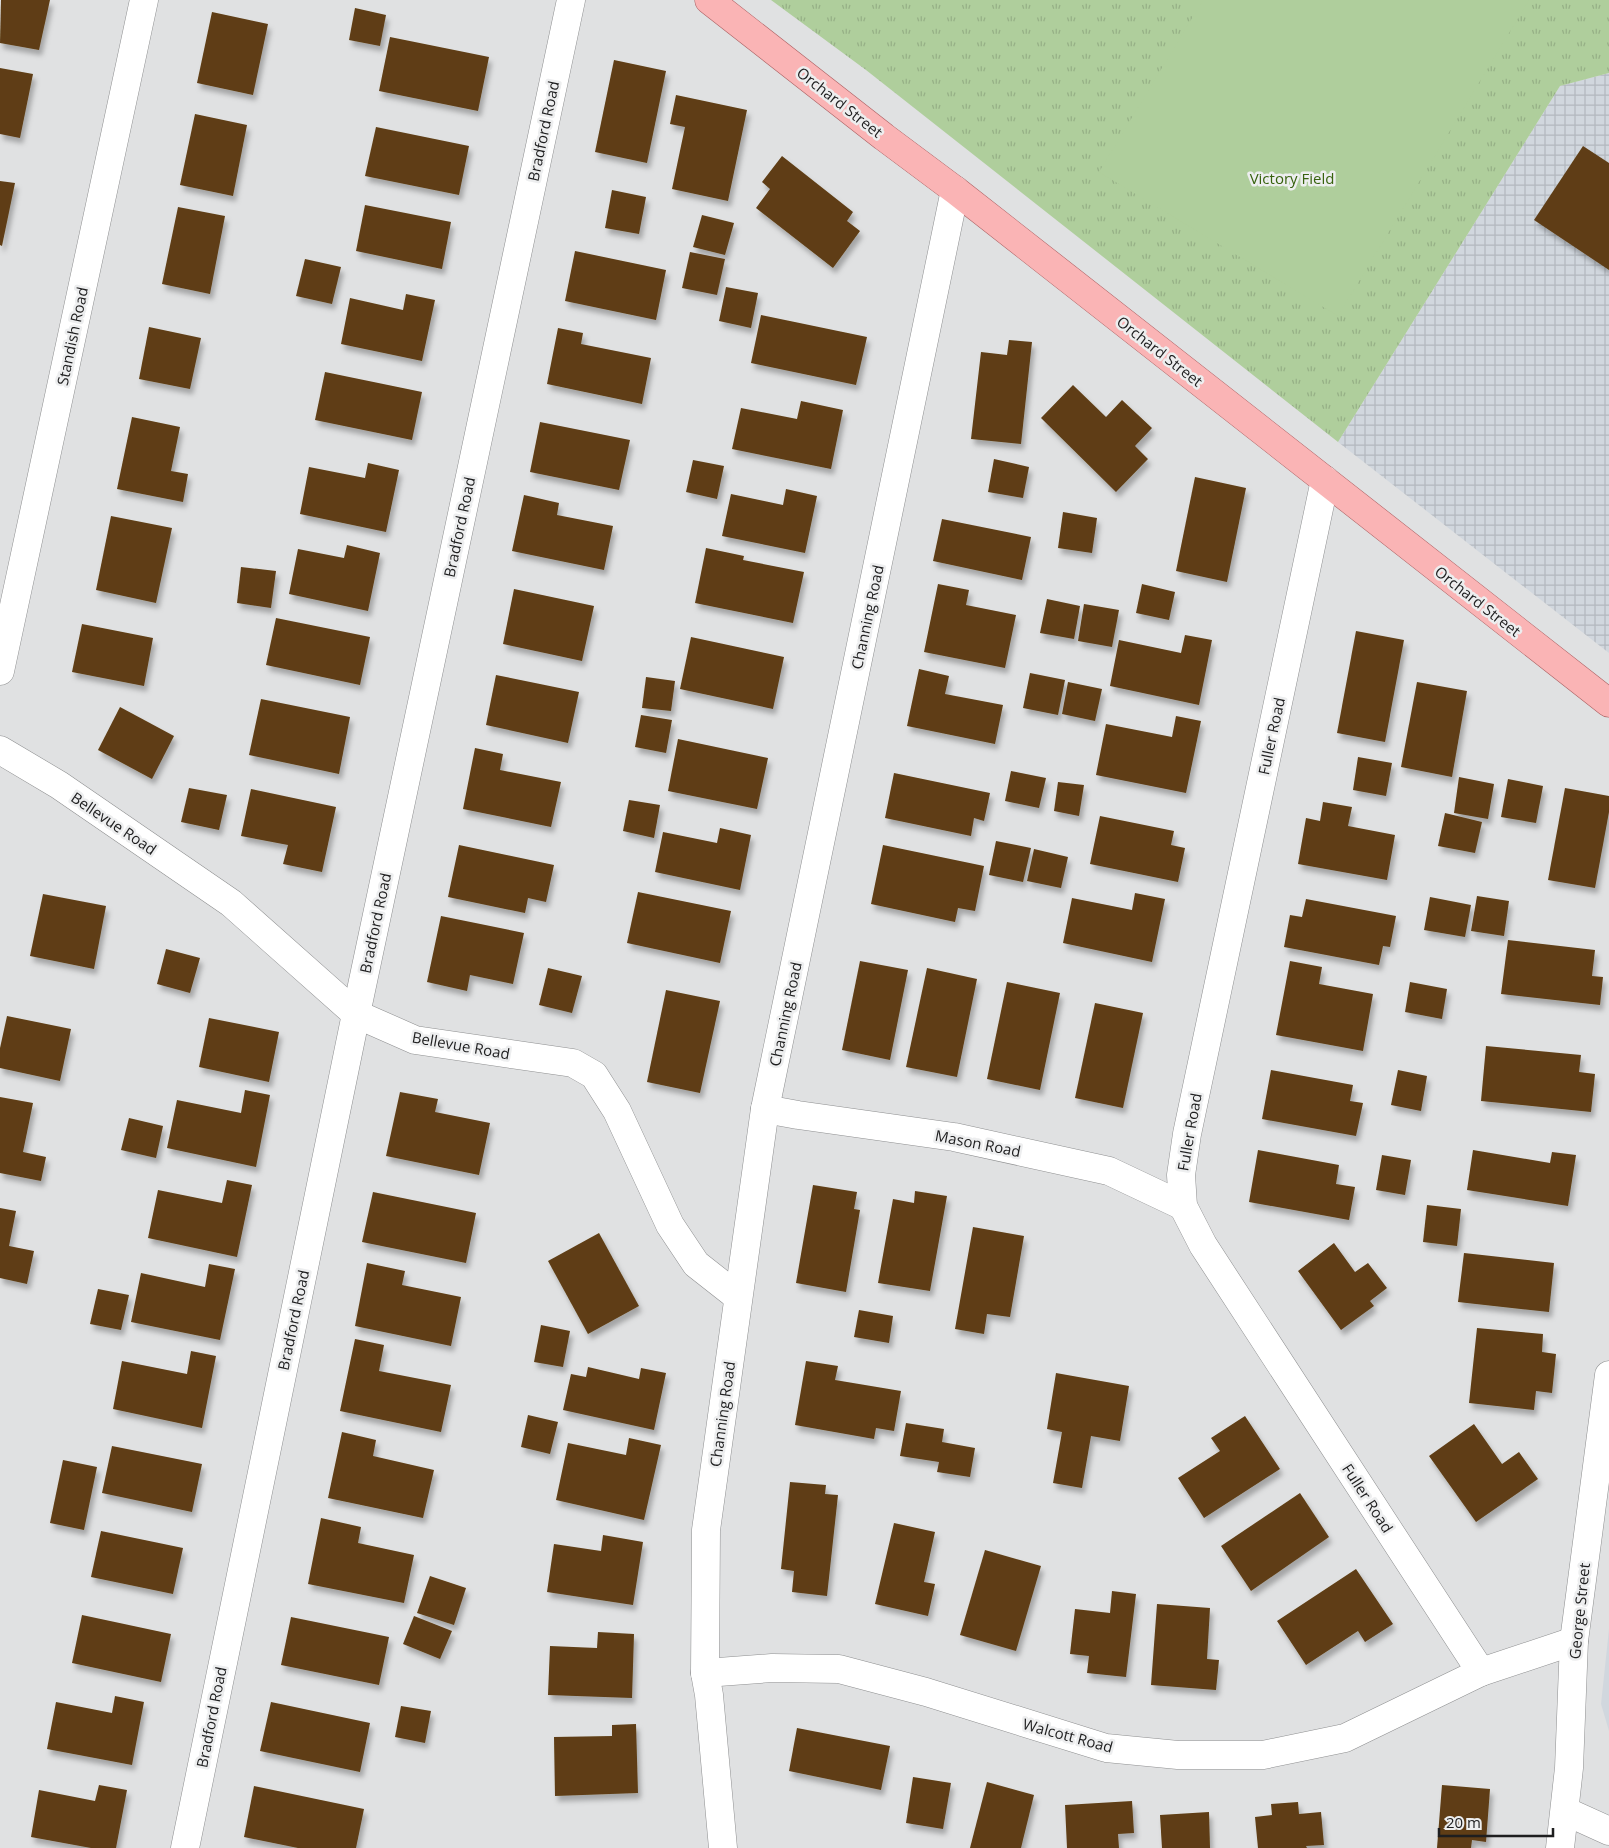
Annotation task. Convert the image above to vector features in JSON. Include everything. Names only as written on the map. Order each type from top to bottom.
[{"type":"main road","name":"Orchard Street","points":[[709,0],[955,190],[1609,703]]},
{"type":"street","name":"Standish Road","points":[[0,671],[144,0]]},
{"type":"street","name":"Bradford Road","points":[[185,1848],[356,1014],[571,0]]},
{"type":"street","name":"Channing Road","points":[[723,1848],[709,1695],[705,1673],[706,1530],[738,1297],[765,1109],[955,190]]},
{"type":"street","name":"Fuller Road","points":[[1325,480],[1187,1134],[1181,1175],[1184,1206],[1203,1245],[1481,1672]]},
{"type":"street","name":"Bellevue Road","points":[[0,750],[59,785],[231,903],[356,1014],[415,1040],[573,1063],[594,1075],[617,1111],[670,1225],[696,1264],[738,1297]]},
{"type":"street","name":"Mason Road","points":[[765,1109],[954,1137],[1100,1169],[1184,1206]]},
{"type":"street","name":"George Street","points":[[1560,1848],[1569,1768],[1574,1640],[1609,1375]]},
{"type":"street","points":[[1481,1672],[1574,1640]]},
{"type":"street","name":"Walcott Road","points":[[705,1673],[772,1668],[839,1669],[926,1692],[1106,1748],[1178,1755],[1263,1755],[1346,1738],[1481,1672]]},
{"type":"street","points":[[1565,1811],[1609,1831]]},
{"type":"shaded area","points":[[1609,73],[1609,653],[1338,442],[1560,86]]},
{"type":"shaded area","points":[[1609,1629],[1609,1731],[1601,1704]]},
{"type":"green space","name":"Victory Field","points":[[771,0],[1609,0],[1609,73],[1560,86],[1338,442],[866,70]]},
{"type":"green space","points":[[1203,0],[1529,0],[1338,316],[1099,172]]},
{"type":"building","points":[[1,0],[50,0],[39,50],[0,43]]},
{"type":"building","points":[[355,8],[386,15],[380,46],[349,40]]},
{"type":"building","points":[[212,12],[268,24],[253,95],[197,83]]},
{"type":"building","points":[[390,37],[489,57],[478,111],[379,91]]},
{"type":"building","points":[[614,60],[666,71],[647,163],[595,152]]},
{"type":"building","points":[[0,68],[33,74],[20,138],[0,134]]},
{"type":"building","points":[[676,95],[747,110],[728,201],[672,189],[685,127],[670,124]]},
{"type":"building","points":[[195,114],[247,125],[233,196],[180,185]]},
{"type":"building","points":[[376,127],[469,146],[459,195],[365,176]]},
{"type":"building","points":[[1583,146],[1609,163],[1609,270],[1534,220]]},
{"type":"building","points":[[782,156],[853,212],[847,221],[860,231],[833,268],[756,208],[770,189],[762,182]]},
{"type":"building","points":[[0,181],[15,183],[2,246],[0,245]]},
{"type":"building","points":[[612,190],[646,197],[639,234],[605,228]]},
{"type":"building","points":[[365,205],[451,222],[442,269],[356,251]]},
{"type":"building","points":[[178,207],[225,216],[210,294],[162,284]]},
{"type":"building","points":[[702,215],[734,223],[725,255],[693,247]]},
{"type":"building","points":[[575,251],[666,270],[656,320],[565,301]]},
{"type":"building","points":[[690,252],[725,259],[717,295],[682,288]]},
{"type":"building","points":[[305,259],[341,267],[332,304],[296,296]]},
{"type":"building","points":[[726,287],[758,293],[751,328],[719,321]]},
{"type":"building","points":[[406,294],[435,300],[422,361],[341,344],[350,298],[403,310]]},
{"type":"building","points":[[761,315],[867,337],[856,385],[751,363]]},
{"type":"building","points":[[149,327],[201,338],[190,389],[139,379]]},
{"type":"building","points":[[558,328],[583,333],[581,344],[651,358],[642,404],[547,384]]},
{"type":"building","points":[[1009,340],[1032,342],[1021,444],[971,439],[981,352],[1007,355]]},
{"type":"building","points":[[325,372],[422,392],[412,440],[315,420]]},
{"type":"building","points":[[1073,385],[1106,417],[1122,400],[1152,428],[1135,446],[1148,459],[1116,492],[1041,418]]},
{"type":"building","points":[[801,401],[843,410],[831,469],[732,449],[741,408],[797,419]]},
{"type":"building","points":[[132,417],[180,427],[171,471],[188,474],[183,502],[117,489]]},
{"type":"building","points":[[540,422],[630,440],[619,490],[530,472]]},
{"type":"building","points":[[994,459],[1029,467],[1023,498],[988,492]]},
{"type":"building","points":[[693,460],[724,466],[717,499],[686,492]]},
{"type":"building","points":[[368,463],[399,470],[386,532],[300,514],[309,467],[365,478]]},
{"type":"building","points":[[1195,477],[1246,488],[1227,582],[1176,571]]},
{"type":"building","points":[[786,489],[817,496],[805,553],[722,536],[731,494],[783,505]]},
{"type":"building","points":[[524,495],[559,503],[557,515],[613,526],[604,570],[512,551]]},
{"type":"building","points":[[1063,512],[1097,518],[1092,553],[1058,548]]},
{"type":"building","points":[[111,516],[172,528],[156,603],[96,590]]},
{"type":"building","points":[[942,519],[1031,537],[1022,580],[933,561]]},
{"type":"building","points":[[347,545],[380,553],[368,611],[289,594],[298,549],[344,558]]},
{"type":"building","points":[[706,548],[744,556],[743,560],[804,572],[793,623],[695,603]]},
{"type":"building","points":[[241,567],[276,571],[271,608],[237,603]]},
{"type":"building","points":[[938,584],[969,590],[966,605],[1016,615],[1005,668],[924,652]]},
{"type":"building","points":[[1142,584],[1175,592],[1169,620],[1136,613]]},
{"type":"building","points":[[514,589],[594,606],[582,661],[503,644]]},
{"type":"building","points":[[1047,599],[1080,606],[1074,639],[1040,633]]},
{"type":"building","points":[[1084,604],[1119,610],[1112,647],[1078,641]]},
{"type":"building","points":[[276,618],[370,637],[360,685],[266,665]]},
{"type":"building","points":[[82,624],[153,638],[144,686],[72,672]]},
{"type":"building","points":[[1356,631],[1404,640],[1385,742],[1337,733]]},
{"type":"building","points":[[1185,635],[1212,640],[1199,705],[1110,686],[1119,640],[1181,653]]},
{"type":"building","points":[[691,637],[784,657],[773,709],[680,689]]},
{"type":"building","points":[[919,669],[949,676],[945,694],[1003,705],[995,744],[907,726]]},
{"type":"building","points":[[1030,673],[1065,680],[1058,715],[1023,708]]},
{"type":"building","points":[[496,675],[579,692],[568,743],[486,725]]},
{"type":"building","points":[[646,677],[675,681],[671,711],[642,708]]},
{"type":"building","points":[[1068,682],[1102,689],[1095,721],[1062,714]]},
{"type":"building","points":[[1417,682],[1467,691],[1452,777],[1401,767]]},
{"type":"building","points":[[261,699],[350,717],[339,774],[249,755]]},
{"type":"building","points":[[120,707],[174,736],[152,779],[98,750]]},
{"type":"building","points":[[641,715],[672,720],[666,753],[635,747]]},
{"type":"building","points":[[1176,716],[1201,721],[1186,793],[1096,775],[1106,724],[1172,737]]},
{"type":"building","points":[[678,739],[768,758],[757,809],[668,791]]},
{"type":"building","points":[[475,748],[503,754],[500,770],[561,782],[551,827],[463,809]]},
{"type":"building","points":[[1358,757],[1392,763],[1386,796],[1353,790]]},
{"type":"building","points":[[1011,771],[1046,778],[1039,808],[1005,801]]},
{"type":"building","points":[[894,773],[990,793],[984,821],[974,818],[971,836],[885,818]]},
{"type":"building","points":[[1459,777],[1494,784],[1488,819],[1454,813]]},
{"type":"building","points":[[1508,779],[1543,786],[1536,823],[1501,817]]},
{"type":"building","points":[[1058,782],[1084,785],[1079,816],[1054,811]]},
{"type":"building","points":[[189,788],[227,795],[219,830],[181,822]]},
{"type":"building","points":[[1565,788],[1609,796],[1609,812],[1595,888],[1548,880]]},
{"type":"building","points":[[251,789],[336,807],[322,872],[283,864],[288,845],[241,836]]},
{"type":"building","points":[[629,800],[660,805],[654,838],[623,831]]},
{"type":"building","points":[[1323,802],[1352,807],[1348,826],[1395,835],[1387,880],[1298,864],[1306,818],[1320,821]]},
{"type":"building","points":[[1445,813],[1482,822],[1475,853],[1438,846]]},
{"type":"building","points":[[1100,816],[1174,831],[1171,845],[1185,848],[1178,882],[1090,864]]},
{"type":"building","points":[[720,828],[751,835],[740,890],[655,872],[663,832],[717,843]]},
{"type":"building","points":[[996,841],[1031,848],[1023,882],[989,875]]},
{"type":"building","points":[[459,845],[554,865],[546,902],[528,898],[525,913],[448,897]]},
{"type":"building","points":[[883,845],[984,866],[975,911],[958,908],[955,922],[871,904]]},
{"type":"building","points":[[1034,849],[1068,857],[1061,888],[1027,881]]},
{"type":"building","points":[[638,892],[731,911],[720,963],[627,943]]},
{"type":"building","points":[[1135,893],[1165,899],[1152,962],[1063,943],[1072,898],[1132,910]]},
{"type":"building","points":[[43,894],[106,906],[94,969],[30,956]]},
{"type":"building","points":[[1477,896],[1509,901],[1504,936],[1471,931]]},
{"type":"building","points":[[1430,897],[1471,905],[1465,937],[1424,930]]},
{"type":"building","points":[[1306,899],[1396,916],[1390,947],[1383,946],[1379,965],[1284,947],[1290,915],[1302,917]]},
{"type":"building","points":[[441,916],[524,933],[513,984],[470,975],[467,991],[427,982]]},
{"type":"building","points":[[1508,940],[1595,950],[1592,976],[1603,977],[1600,1005],[1501,994]]},
{"type":"building","points":[[166,949],[200,958],[190,993],[157,984]]},
{"type":"building","points":[[860,961],[908,970],[890,1060],[842,1050]]},
{"type":"building","points":[[1290,961],[1322,967],[1319,984],[1373,994],[1363,1051],[1276,1035]]},
{"type":"building","points":[[548,968],[582,976],[572,1013],[539,1005]]},
{"type":"building","points":[[927,968],[977,979],[957,1077],[906,1067]]},
{"type":"building","points":[[1007,982],[1060,993],[1040,1090],[987,1079]]},
{"type":"building","points":[[1410,982],[1447,989],[1442,1019],[1405,1012]]},
{"type":"building","points":[[666,990],[720,1001],[700,1093],[647,1082]]},
{"type":"building","points":[[1095,1003],[1143,1013],[1123,1108],[1075,1098]]},
{"type":"building","points":[[7,1016],[71,1029],[60,1081],[0,1068],[0,1048]]},
{"type":"building","points":[[209,1018],[279,1032],[269,1082],[199,1067]]},
{"type":"building","points":[[1486,1046],[1581,1055],[1579,1072],[1595,1074],[1591,1112],[1481,1101]]},
{"type":"building","points":[[1271,1070],[1353,1085],[1350,1101],[1363,1103],[1356,1136],[1262,1119]]},
{"type":"building","points":[[1398,1070],[1427,1076],[1421,1111],[1391,1105]]},
{"type":"building","points":[[245,1090],[270,1095],[256,1167],[167,1148],[177,1100],[241,1113]]},
{"type":"building","points":[[400,1092],[438,1099],[435,1112],[490,1123],[479,1175],[386,1156]]},
{"type":"building","points":[[0,1097],[33,1103],[23,1152],[46,1157],[41,1181],[0,1173]]},
{"type":"building","points":[[129,1118],[163,1126],[156,1158],[121,1150]]},
{"type":"building","points":[[1258,1150],[1339,1165],[1336,1184],[1355,1187],[1349,1220],[1249,1202]]},
{"type":"building","points":[[1473,1150],[1550,1163],[1552,1152],[1576,1155],[1568,1206],[1467,1190]]},
{"type":"building","points":[[1382,1155],[1411,1160],[1405,1195],[1376,1190]]},
{"type":"building","points":[[227,1180],[252,1185],[237,1257],[148,1238],[158,1190],[222,1203]]},
{"type":"building","points":[[813,1185],[857,1192],[854,1209],[860,1210],[846,1292],[796,1283]]},
{"type":"building","points":[[915,1191],[947,1196],[930,1291],[878,1283],[893,1199],[914,1203]]},
{"type":"building","points":[[373,1192],[476,1213],[466,1263],[362,1242]]},
{"type":"building","points":[[1427,1205],[1461,1209],[1457,1246],[1423,1242]]},
{"type":"building","points":[[0,1208],[16,1211],[9,1246],[34,1251],[27,1284],[0,1278]]},
{"type":"building","points":[[973,1227],[1024,1236],[1010,1317],[987,1314],[984,1334],[955,1329]]},
{"type":"building","points":[[599,1233],[639,1306],[588,1334],[548,1261]]},
{"type":"building","points":[[1334,1243],[1355,1272],[1368,1263],[1387,1288],[1370,1301],[1374,1306],[1341,1330],[1298,1271]]},
{"type":"building","points":[[1464,1253],[1554,1263],[1549,1312],[1458,1302]]},
{"type":"building","points":[[367,1263],[405,1271],[402,1285],[461,1297],[451,1346],[355,1326]]},
{"type":"building","points":[[209,1264],[235,1269],[220,1340],[131,1322],[141,1273],[205,1287]]},
{"type":"building","points":[[98,1289],[129,1295],[121,1330],[90,1324]]},
{"type":"building","points":[[859,1310],[893,1316],[889,1343],[854,1337]]},
{"type":"building","points":[[541,1325],[570,1331],[563,1367],[534,1362]]},
{"type":"building","points":[[1477,1328],[1543,1334],[1542,1352],[1556,1354],[1552,1393],[1536,1391],[1534,1410],[1469,1403]]},
{"type":"building","points":[[355,1339],[384,1345],[379,1371],[451,1385],[441,1432],[340,1411]]},
{"type":"building","points":[[191,1351],[216,1356],[202,1428],[113,1409],[122,1361],[187,1374]]},
{"type":"building","points":[[806,1361],[838,1366],[835,1380],[901,1391],[894,1431],[876,1428],[874,1439],[795,1425]]},
{"type":"building","points":[[588,1367],[639,1379],[641,1368],[666,1373],[654,1430],[563,1410],[571,1374],[586,1377]]},
{"type":"building","points":[[1056,1373],[1129,1386],[1120,1441],[1091,1436],[1082,1488],[1053,1483],[1062,1432],[1047,1429]]},
{"type":"building","points":[[528,1415],[558,1422],[550,1454],[521,1447]]},
{"type":"building","points":[[1245,1416],[1280,1469],[1204,1518],[1178,1478],[1220,1451],[1211,1438]]},
{"type":"building","points":[[906,1423],[944,1429],[942,1442],[975,1448],[970,1477],[937,1472],[939,1462],[900,1456]]},
{"type":"building","points":[[1474,1424],[1502,1464],[1519,1452],[1538,1479],[1476,1522],[1429,1456]]},
{"type":"building","points":[[342,1432],[376,1440],[373,1456],[434,1470],[423,1518],[328,1498]]},
{"type":"building","points":[[629,1438],[661,1445],[644,1520],[556,1500],[568,1443],[626,1455]]},
{"type":"building","points":[[112,1446],[202,1464],[192,1512],[102,1493]]},
{"type":"building","points":[[63,1460],[97,1467],[84,1530],[50,1523]]},
{"type":"building","points":[[790,1482],[826,1485],[825,1494],[838,1495],[827,1596],[792,1592],[794,1571],[781,1569]]},
{"type":"building","points":[[1300,1493],[1329,1537],[1251,1591],[1221,1546]]},
{"type":"building","points":[[321,1518],[361,1527],[358,1543],[414,1555],[404,1603],[308,1584]]},
{"type":"building","points":[[894,1523],[935,1532],[924,1582],[935,1584],[928,1616],[875,1604]]},
{"type":"building","points":[[101,1531],[183,1548],[173,1594],[91,1577]]},
{"type":"building","points":[[603,1535],[643,1542],[633,1605],[547,1592],[554,1544],[601,1551]]},
{"type":"building","points":[[985,1550],[1041,1566],[1016,1651],[960,1635]]},
{"type":"building","points":[[1356,1569],[1393,1624],[1365,1642],[1358,1631],[1306,1665],[1277,1621]]},
{"type":"building","points":[[430,1576],[466,1588],[454,1625],[417,1613]]},
{"type":"building","points":[[1112,1591],[1136,1594],[1126,1677],[1087,1673],[1089,1656],[1070,1654],[1075,1609],[1110,1613]]},
{"type":"building","points":[[1157,1604],[1210,1608],[1207,1659],[1219,1660],[1216,1690],[1151,1685]]},
{"type":"building","points":[[82,1615],[171,1634],[161,1682],[72,1663]]},
{"type":"building","points":[[414,1616],[452,1631],[440,1659],[403,1644]]},
{"type":"building","points":[[291,1617],[389,1637],[379,1685],[281,1665]]},
{"type":"building","points":[[598,1632],[634,1634],[632,1698],[548,1695],[550,1646],[597,1648]]},
{"type":"building","points":[[115,1696],[144,1702],[132,1765],[47,1749],[56,1702],[112,1713]]},
{"type":"building","points":[[271,1702],[370,1723],[360,1772],[260,1751]]},
{"type":"building","points":[[401,1706],[431,1711],[425,1743],[395,1737]]},
{"type":"building","points":[[636,1724],[638,1793],[555,1796],[554,1737],[612,1736],[612,1725]]},
{"type":"building","points":[[797,1728],[890,1746],[881,1790],[789,1771]]},
{"type":"building","points":[[913,1777],[951,1783],[943,1829],[906,1823]]},
{"type":"building","points":[[987,1782],[1034,1795],[1021,1848],[970,1848]]},
{"type":"building","points":[[99,1785],[127,1790],[116,1848],[91,1848],[31,1837],[39,1790],[95,1801]]},
{"type":"building","points":[[1442,1785],[1490,1789],[1486,1842],[1472,1840],[1471,1848],[1437,1848]]},
{"type":"building","points":[[254,1786],[364,1809],[356,1848],[298,1848],[244,1837]]},
{"type":"building","points":[[1132,1801],[1134,1833],[1118,1834],[1119,1848],[1067,1848],[1065,1805]]},
{"type":"building","points":[[1298,1802],[1299,1814],[1321,1812],[1324,1845],[1306,1846],[1307,1848],[1258,1848],[1255,1817],[1272,1815],[1271,1804]]},
{"type":"building","points":[[1209,1812],[1210,1848],[1162,1848],[1160,1815]]}]
